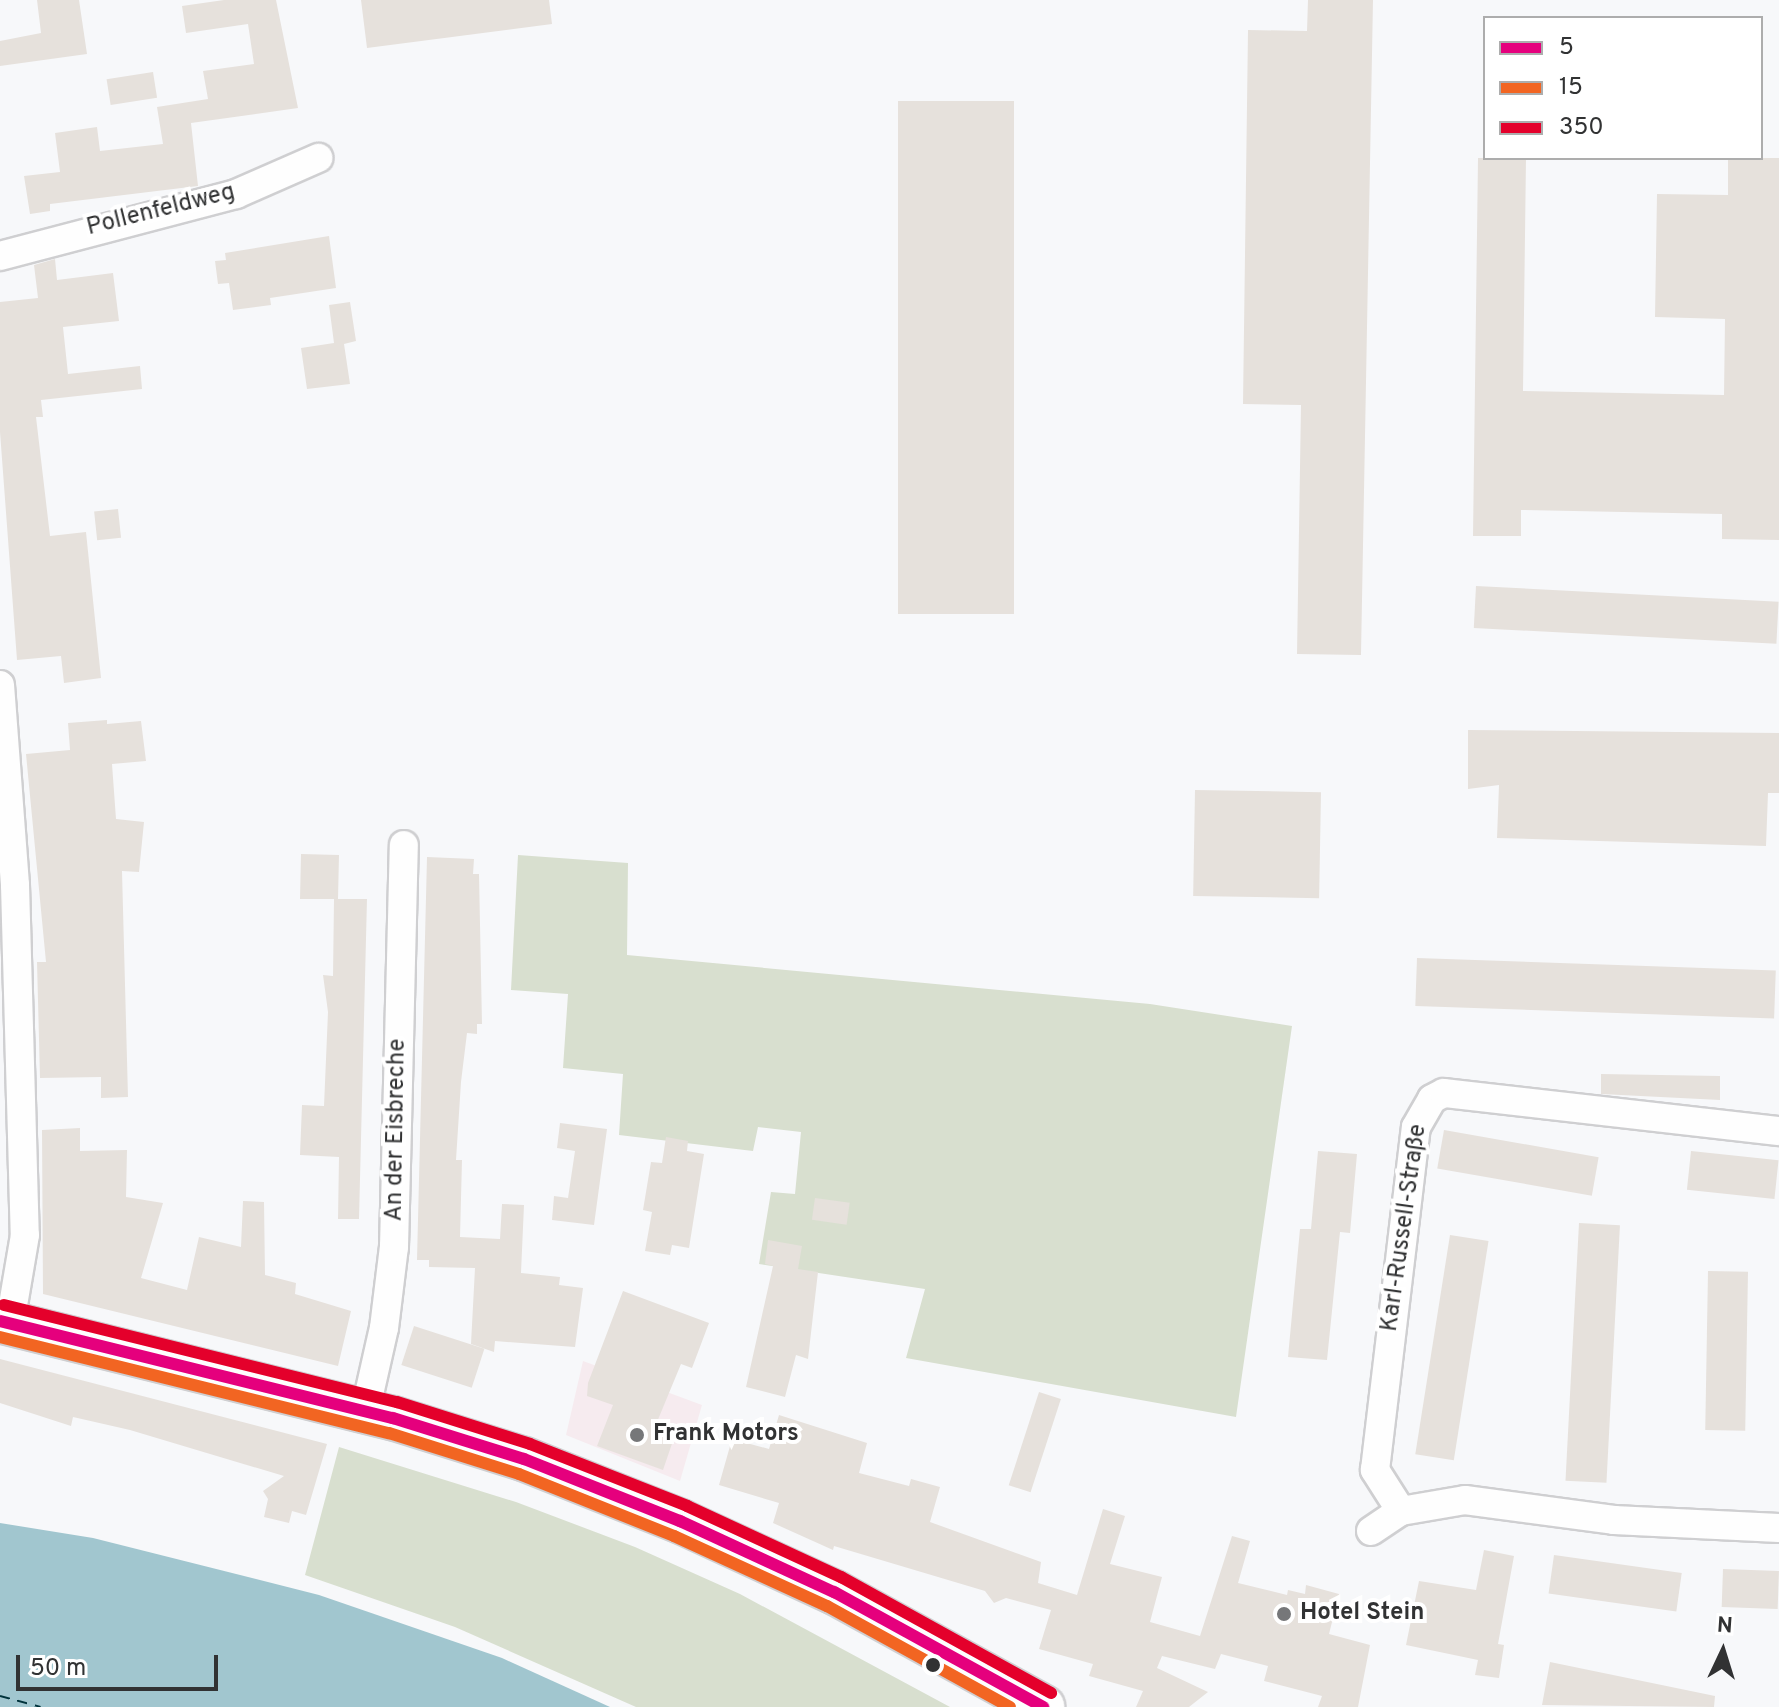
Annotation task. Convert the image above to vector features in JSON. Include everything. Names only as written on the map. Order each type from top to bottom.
[{"type":"main road","points":[[5,1322],[365,1412],[524,1459],[680,1521],[834,1592],[1043,1707]]},
{"type":"street","name":"Pollenfeldweg","points":[[0,256],[236,194],[318,158]]},
{"type":"street","points":[[0,685],[15,885],[25,1235],[5,1322]]},
{"type":"street","name":"An der Eisbreche","points":[[365,1412],[384,1328],[394,1247],[404,845]]},
{"type":"street","name":"Karl-Russell-Straße","points":[[1401,1511],[1375,1470],[1416,1127],[1432,1099],[1444,1093],[1779,1131]]},
{"type":"street","points":[[1371,1531],[1401,1511],[1465,1500],[1614,1520],[1779,1528]]},
{"type":"shaded area","points":[[583,1361],[702,1405],[680,1481],[566,1435]]},
{"type":"green space","points":[[518,855],[628,863],[627,955],[1150,1004],[1292,1026],[1236,1417],[906,1358],[925,1289],[759,1264],[771,1192],[795,1194],[801,1132],[758,1127],[753,1151],[619,1135],[623,1074],[563,1068],[568,994],[511,990]]},
{"type":"green space","points":[[339,1447],[516,1502],[635,1547],[740,1594],[950,1707],[636,1707],[455,1627],[305,1575]]},
{"type":"water","points":[[0,1523],[93,1538],[319,1595],[502,1658],[610,1707],[0,1707]]},
{"type":"building","points":[[37,0],[79,0],[87,54],[0,66],[0,41],[41,33]]},
{"type":"building","points":[[224,0],[276,0],[298,108],[191,123],[198,186],[50,204],[50,211],[30,214],[24,176],[60,172],[55,133],[97,127],[100,151],[163,144],[157,107],[208,99],[203,71],[254,64],[248,24],[186,33],[182,6]]},
{"type":"building","points":[[361,0],[549,0],[552,24],[367,48]]},
{"type":"building","points":[[1308,0],[1373,0],[1361,655],[1297,654],[1301,405],[1243,404],[1248,30],[1307,31]]},
{"type":"building","points":[[153,72],[157,98],[111,105],[107,79]]},
{"type":"building","points":[[898,101],[1014,101],[1014,614],[898,614]]},
{"type":"building","points":[[1478,158],[1526,160],[1523,391],[1724,395],[1725,319],[1655,317],[1657,194],[1728,195],[1728,160],[1779,158],[1779,540],[1722,539],[1722,514],[1521,510],[1521,536],[1473,536]]},
{"type":"building","points":[[329,236],[336,288],[270,298],[271,305],[233,310],[229,283],[218,284],[215,261],[226,260],[225,253]]},
{"type":"building","points":[[55,259],[57,280],[113,273],[119,321],[63,327],[68,374],[140,366],[142,389],[41,400],[43,417],[36,417],[50,536],[86,532],[101,678],[64,683],[61,656],[17,660],[0,432],[0,302],[38,298],[34,265]]},
{"type":"building","points":[[350,302],[356,341],[344,344],[350,384],[307,389],[301,348],[334,343],[329,305]]},
{"type":"building","points":[[118,509],[121,538],[97,540],[94,512]]},
{"type":"building","points":[[1476,586],[1779,602],[1776,644],[1474,628]]},
{"type":"building","points":[[107,720],[107,724],[141,721],[146,761],[112,764],[116,819],[144,822],[139,872],[122,871],[128,1097],[101,1098],[101,1077],[40,1078],[37,962],[46,962],[26,754],[70,750],[68,723]]},
{"type":"building","points":[[1468,730],[1779,733],[1779,793],[1768,793],[1766,846],[1497,838],[1499,785],[1468,789]]},
{"type":"building","points":[[1195,790],[1321,792],[1319,898],[1193,896]]},
{"type":"building","points":[[301,854],[339,855],[338,899],[367,899],[359,1219],[338,1219],[339,1157],[300,1155],[302,1105],[324,1106],[328,1012],[323,975],[333,976],[334,899],[300,899]]},
{"type":"building","points":[[427,857],[474,859],[473,874],[479,874],[482,1024],[477,1024],[477,1034],[467,1033],[461,1082],[456,1160],[462,1160],[460,1237],[500,1239],[502,1204],[524,1205],[521,1273],[560,1277],[559,1285],[583,1288],[575,1347],[495,1341],[494,1352],[471,1344],[475,1268],[429,1267],[429,1260],[417,1260]]},
{"type":"building","points":[[1417,958],[1776,971],[1774,1018],[1415,1006]]},
{"type":"building","points":[[1601,1074],[1720,1076],[1720,1100],[1601,1094]]},
{"type":"building","points":[[560,1123],[607,1129],[594,1225],[552,1220],[554,1196],[568,1198],[575,1151],[557,1148]]},
{"type":"building","points":[[80,1128],[80,1151],[127,1150],[126,1197],[163,1203],[141,1278],[187,1290],[199,1237],[241,1247],[243,1201],[264,1202],[265,1275],[296,1283],[295,1294],[351,1311],[338,1366],[43,1294],[42,1130]]},
{"type":"building","points":[[1444,1130],[1599,1157],[1592,1196],[1437,1168]]},
{"type":"building","points":[[666,1137],[688,1141],[687,1151],[704,1154],[689,1248],[672,1245],[670,1255],[645,1251],[652,1212],[643,1210],[651,1162],[662,1163]]},
{"type":"building","points":[[1318,1151],[1357,1154],[1350,1233],[1340,1232],[1327,1360],[1288,1357],[1300,1229],[1311,1229]]},
{"type":"building","points":[[1691,1151],[1779,1160],[1774,1199],[1687,1190]]},
{"type":"building","points":[[815,1198],[850,1203],[847,1225],[812,1220]]},
{"type":"building","points":[[1579,1223],[1620,1225],[1606,1483],[1565,1481]]},
{"type":"building","points":[[1450,1235],[1489,1241],[1454,1460],[1415,1454]]},
{"type":"building","points":[[768,1240],[802,1246],[798,1269],[818,1272],[808,1359],[796,1355],[785,1397],[746,1387],[773,1266],[765,1264]]},
{"type":"building","points":[[1708,1271],[1748,1272],[1745,1431],[1705,1430]]},
{"type":"building","points":[[623,1291],[709,1323],[692,1368],[681,1364],[657,1422],[677,1429],[663,1470],[597,1446],[613,1405],[587,1396],[588,1383]]},
{"type":"building","points":[[414,1326],[484,1349],[472,1388],[401,1365]]},
{"type":"building","points":[[0,1359],[327,1444],[306,1515],[292,1511],[289,1523],[264,1517],[268,1499],[263,1491],[284,1476],[130,1430],[73,1417],[71,1426],[0,1403]]},
{"type":"building","points":[[1039,1392],[1061,1399],[1031,1492],[1009,1485]]},
{"type":"building","points":[[779,1415],[867,1443],[859,1473],[909,1486],[911,1479],[940,1487],[930,1522],[1041,1562],[1038,1583],[1077,1595],[1103,1509],[1125,1516],[1110,1564],[1162,1577],[1150,1622],[1200,1636],[1232,1536],[1250,1541],[1238,1583],[1287,1595],[1288,1590],[1305,1594],[1306,1585],[1339,1594],[1329,1634],[1370,1645],[1358,1707],[1318,1707],[1322,1696],[1264,1681],[1268,1666],[1221,1654],[1215,1669],[1162,1656],[1157,1668],[1208,1692],[1189,1707],[1136,1707],[1143,1691],[1089,1676],[1093,1664],[1039,1649],[1051,1610],[1006,1598],[994,1603],[985,1591],[834,1546],[833,1550],[773,1523],[779,1503],[719,1485],[732,1439],[769,1449]]},
{"type":"building","points":[[1484,1550],[1514,1556],[1498,1644],[1504,1645],[1499,1678],[1475,1675],[1478,1660],[1406,1645],[1419,1581],[1476,1590]]},
{"type":"building","points":[[1554,1555],[1682,1573],[1676,1612],[1549,1594]]},
{"type":"building","points":[[1723,1569],[1779,1571],[1778,1609],[1722,1607]]},
{"type":"building","points":[[1550,1662],[1715,1696],[1714,1707],[1542,1705]]},
{"type":"ferry route","points":[[0,1696],[41,1707]]},
{"type":"transit line","name":"350","points":[[4,1305],[397,1402],[530,1444],[687,1506],[841,1577],[1051,1693]]},
{"type":"transit line","name":"5","points":[[0,1321],[393,1418],[524,1459],[680,1521],[834,1592],[1043,1707]]},
{"type":"transit line","name":"15","points":[[0,1337],[389,1433],[519,1474],[674,1536],[827,1606],[1010,1707]]},
{"type":"place","name":"Frank Motors","points":[[637,1435]]},
{"type":"place","name":"Hotel Stein","points":[[1284,1614]]}]
